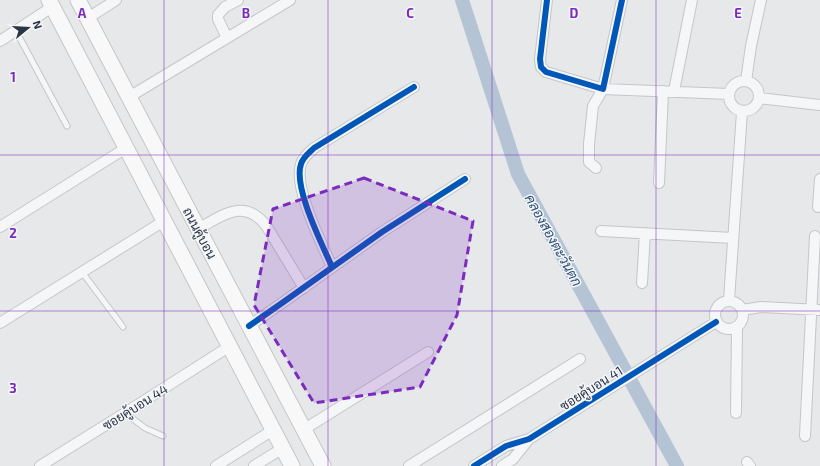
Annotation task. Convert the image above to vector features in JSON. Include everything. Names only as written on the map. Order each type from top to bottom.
[{"type":"main road","name":"ถนนคู้บอน","points":[[78,0],[323,466]]},
{"type":"main road","name":"ถนนคู้บอน","points":[[51,4],[292,466]]},
{"type":"street","points":[[88,18],[116,0]]},
{"type":"street","points":[[227,38],[218,19],[218,15],[225,7],[238,0]]},
{"type":"street","points":[[129,97],[290,0]]},
{"type":"street","points":[[547,0],[540,59],[541,67],[546,72],[603,89],[729,94]]},
{"type":"street","points":[[596,168],[590,162],[589,144],[593,106],[603,89],[622,0]]},
{"type":"street","points":[[674,91],[692,0]]},
{"type":"street","points":[[746,81],[751,46],[761,0]]},
{"type":"street","points":[[0,41],[16,31],[51,4]]},
{"type":"street","points":[[746,81],[752,83],[759,93],[758,104],[754,109],[742,112],[732,106],[729,94],[735,84],[746,81]]},
{"type":"street","points":[[332,267],[306,202],[300,182],[301,164],[304,157],[314,148],[414,87]]},
{"type":"street","points":[[659,183],[663,91]]},
{"type":"street","points":[[759,98],[820,105]]},
{"type":"street","points":[[729,300],[742,112]]},
{"type":"street","points":[[0,227],[126,148]]},
{"type":"street","points":[[249,326],[382,232],[465,179]]},
{"type":"street","points":[[818,207],[820,179]]},
{"type":"street","points":[[198,229],[234,211],[242,210],[260,218],[304,288]]},
{"type":"street","points":[[0,323],[164,221]]},
{"type":"street","points":[[601,231],[733,238]]},
{"type":"street","points":[[642,283],[645,233]]},
{"type":"street","points":[[805,436],[815,310],[815,236]]},
{"type":"street","points":[[729,300],[739,305],[742,310],[743,319],[737,327],[733,329],[723,329],[716,322],[714,316],[715,310],[718,305],[729,300]]},
{"type":"street","points":[[742,310],[761,307],[815,310]]},
{"type":"street","name":"ซอยคู้บอน 41","points":[[474,466],[506,446],[529,439],[648,366],[716,322]]},
{"type":"street","points":[[736,413],[737,327]]},
{"type":"street","name":"ซอยคู้บอน 44","points":[[40,466],[230,346]]},
{"type":"street","points":[[304,430],[428,352]]},
{"type":"street","points":[[409,466],[580,359]]},
{"type":"street","points":[[216,466],[273,430]]},
{"type":"street","name":"ซอยคู้บอน 41","points":[[502,466],[513,459],[529,439]]},
{"type":"street","points":[[254,466],[283,448]]},
{"type":"lane","points":[[16,31],[67,126]]},
{"type":"lane","points":[[82,272],[123,327]]},
{"type":"lane","points":[[125,413],[145,428],[163,436]]},
{"type":"highlighted area","points":[[364,178],[473,221],[457,315],[420,387],[314,403],[254,305],[273,209]]},
{"type":"waterway","name":"คลองสองตะวันตก","points":[[462,0],[518,174],[677,466]]},
{"type":"cycle path","points":[[547,0],[540,59],[541,67],[546,72],[603,89],[622,0]]},
{"type":"cycle path","points":[[332,267],[305,201],[301,187],[301,164],[306,155],[314,148],[414,87]]},
{"type":"cycle path","points":[[249,326],[382,232],[465,179]]},
{"type":"cycle path","points":[[474,466],[506,446],[529,439],[716,322]]}]
